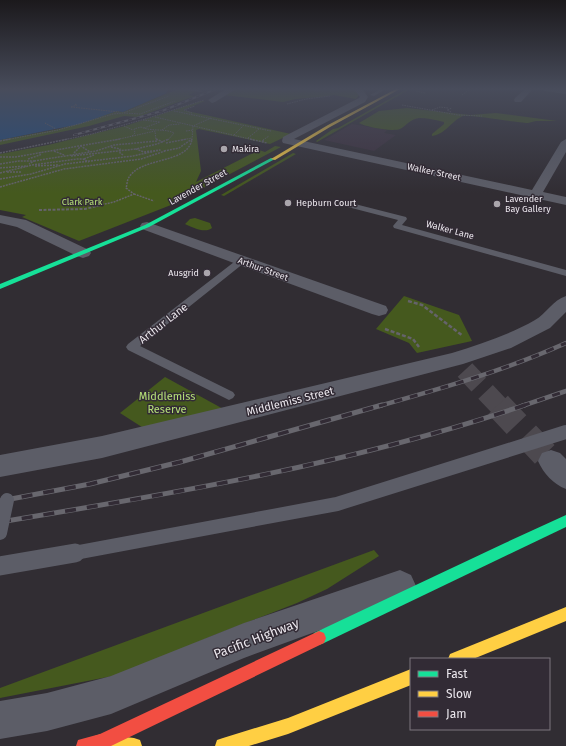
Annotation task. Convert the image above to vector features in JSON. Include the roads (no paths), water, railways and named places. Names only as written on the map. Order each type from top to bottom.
[{"type":"main road","name":"Lavender Street","points":[[0,286],[147,226],[297,140],[333,124]]},
{"type":"main road","name":"Pacific Highway","points":[[84,746],[101,742],[566,521]]},
{"type":"main road","points":[[457,658],[566,614]]},
{"type":"main road","points":[[223,746],[288,726],[410,677]]},
{"type":"main road","points":[[101,742],[134,746]]},
{"type":"street","points":[[297,140],[323,124]]},
{"type":"street","name":"Walker Street","points":[[297,140],[566,201]]},
{"type":"street","points":[[535,195],[562,156],[566,142]]},
{"type":"street","points":[[4,220],[21,223],[83,253]]},
{"type":"street","name":"Arthur Street","points":[[147,226],[241,262],[379,310]]},
{"type":"street","name":"Middlemiss Street","points":[[0,466],[102,447],[246,412],[462,356],[504,343],[543,324],[566,302]]},
{"type":"street","name":"Pacific Highway","points":[[0,720],[47,712],[111,695],[244,641],[509,547]]},
{"type":"lane","name":"Walker Lane","points":[[343,204],[403,219],[397,226],[566,273]]},
{"type":"lane","name":"Arthur Lane","points":[[229,395],[132,347],[241,262]]},
{"type":"lane","points":[[0,566],[284,515],[337,504],[566,432]]},
{"type":"lane","points":[[0,533],[7,500]]},
{"type":"water","points":[[0,124],[81,124],[80,124],[0,140]]},
{"type":"tunnel","points":[[465,370],[499,406]]},
{"type":"tunnel","points":[[498,405],[551,461]]},
{"type":"railway","points":[[74,135],[115,124]]},
{"type":"railway","points":[[379,406],[497,370],[566,343]]},
{"type":"railway","points":[[524,405],[566,391]]},
{"type":"railway","points":[[0,501],[90,484],[180,462],[382,405]]},
{"type":"railway","points":[[0,522],[199,488],[331,460],[396,444],[524,405]]},
{"type":"place","name":"Makira","points":[[224,149]]},
{"type":"place","name":"Hepburn Court","points":[[288,203]]},
{"type":"place","name":"Lavender Bay Gallery","points":[[497,204]]},
{"type":"place","name":"Ausgrid","points":[[207,273]]},
{"type":"park label","name":"Clark Park","points":[[82,202]]},
{"type":"park label","name":"Middlemiss Reserve","points":[[167,402]]}]
